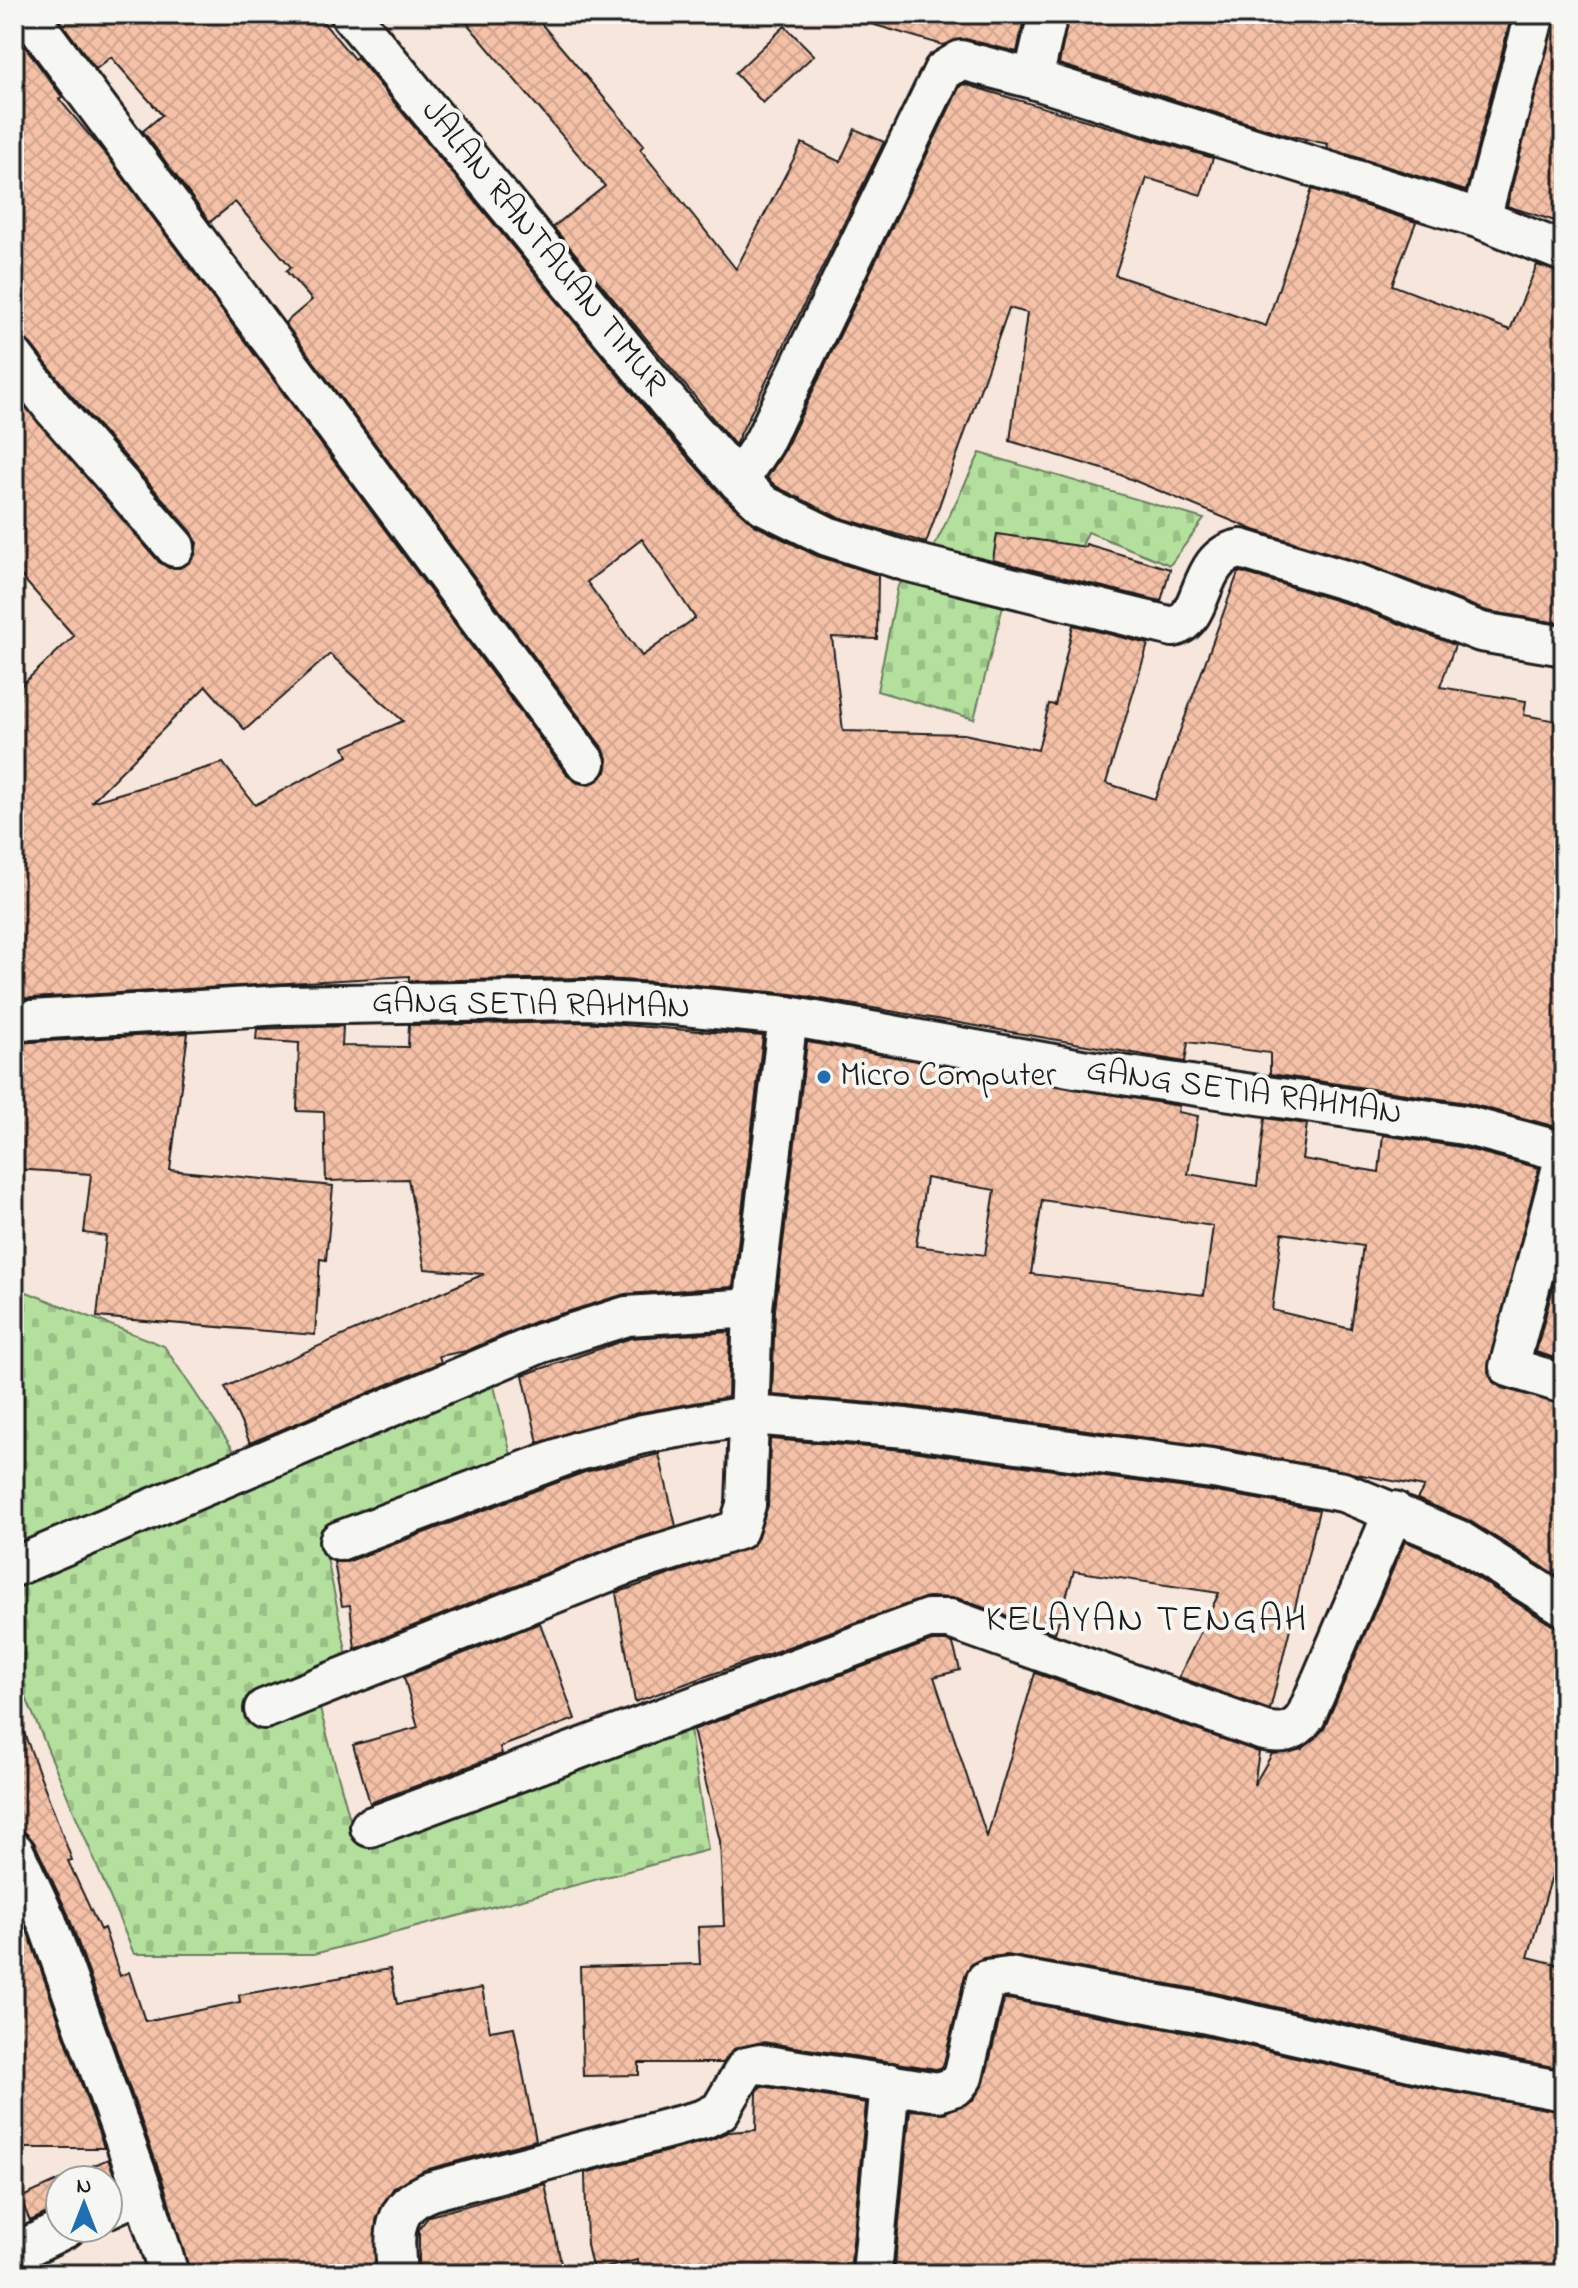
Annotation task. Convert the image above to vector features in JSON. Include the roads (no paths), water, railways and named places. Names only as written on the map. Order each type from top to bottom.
[{"type":"street","points":[[28,14],[586,763]]},
{"type":"street","name":"JALAN RANTAUAN TIMUR","points":[[350,14],[675,410],[738,481],[764,505],[827,536],[990,584],[1173,627],[1186,619],[1217,559],[1226,552],[1241,549],[1358,584],[1481,632],[1564,646]]},
{"type":"street","points":[[1033,79],[1048,14]]},
{"type":"street","points":[[1481,219],[1535,14]]},
{"type":"street","points":[[738,481],[763,443],[943,71],[961,60],[1033,79],[1481,219],[1564,252]]},
{"type":"street","points":[[14,357],[53,408],[175,547]]},
{"type":"street","name":"GANG SETIA RAHMAN","points":[[14,1021],[284,1005],[585,1000],[788,1016],[1081,1069],[1464,1125],[1564,1152]]},
{"type":"street","points":[[264,1709],[628,1564],[732,1534],[743,1519],[746,1505],[753,1308],[788,1016]]},
{"type":"street","points":[[1564,1159],[1509,1367],[1564,1384]]},
{"type":"street","points":[[14,1567],[269,1462],[541,1343],[627,1316],[753,1308]]},
{"type":"street","points":[[339,1541],[578,1451],[643,1434],[751,1415],[906,1428],[1219,1470],[1343,1492],[1457,1539],[1564,1606]]},
{"type":"street","points":[[370,1827],[928,1619],[950,1619],[1278,1734],[1292,1729],[1306,1716],[1394,1511]]},
{"type":"street","points":[[14,1851],[47,1922],[169,2274]]},
{"type":"street","points":[[397,2274],[398,2216],[407,2202],[431,2191],[704,2119],[720,2111],[746,2067],[760,2064],[938,2092],[956,2086],[963,2077],[982,1985],[986,1980],[1009,1977],[1203,2013],[1441,2068],[1564,2091]]},
{"type":"street","points":[[872,2274],[890,2083]]},
{"type":"street","points":[[124,2201],[143,2192]]},
{"type":"street","points":[[14,2247],[27,2247],[44,2239]]},
{"type":"place","name":"Micro Computer","points":[[824,1077]]},
{"type":"district","name":"KELAYAN TENGAH","points":[[1147,1621]]}]
